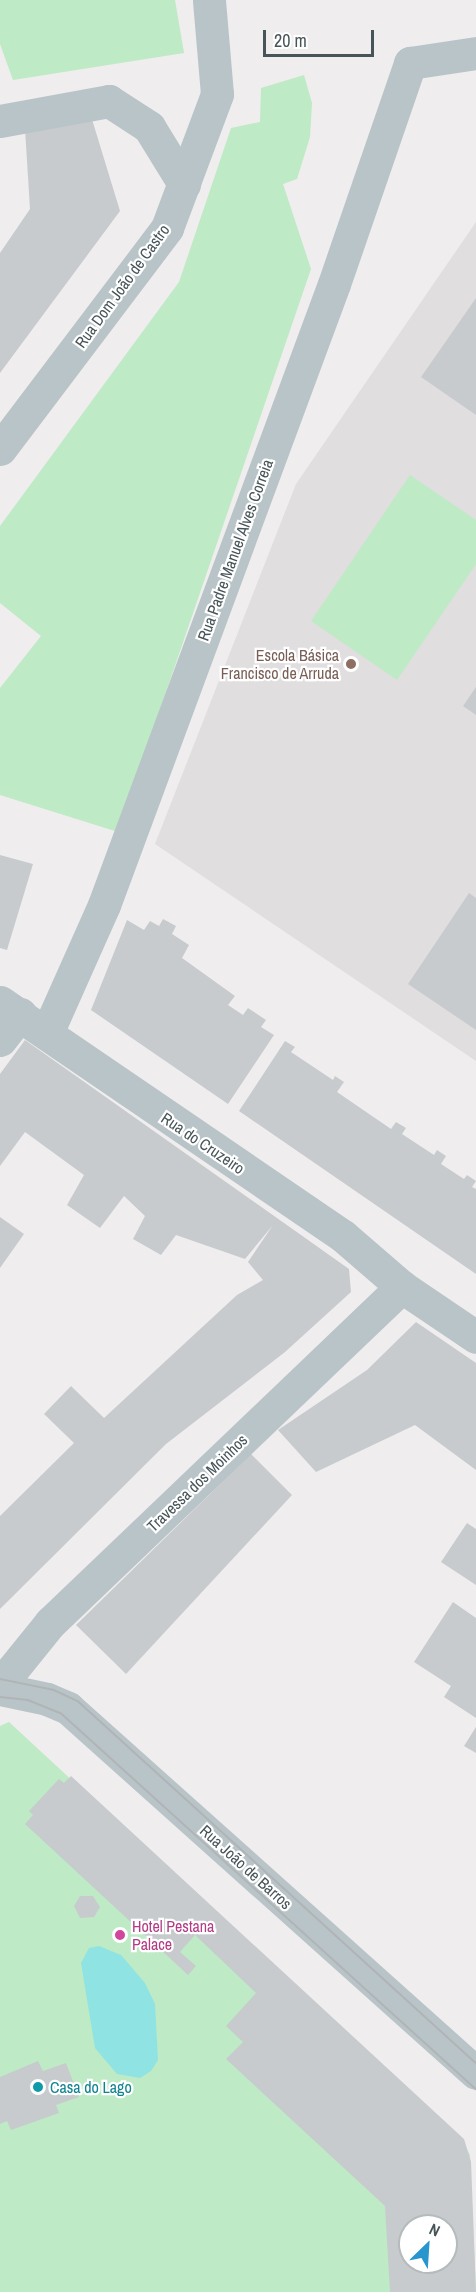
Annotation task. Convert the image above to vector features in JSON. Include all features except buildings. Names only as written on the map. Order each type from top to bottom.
[{"type":"street","name":"Rua Dom João de Castro","points":[[0,449],[167,228],[217,94],[209,0]]},
{"type":"street","name":"Rua Padre Manuel Alves Correia","points":[[47,1033],[108,894],[334,284],[410,63],[476,53]]},
{"type":"street","points":[[0,122],[110,101],[149,127],[184,184]]},
{"type":"street","points":[[0,1040],[10,1008]]},
{"type":"street","name":"Rua do Cruzeiro","points":[[10,1008],[197,1140],[342,1236],[402,1287],[476,1337]]},
{"type":"street","name":"Travessa dos Moinhos","points":[[0,1687],[50,1623],[402,1287]]},
{"type":"street","name":"Rua João de Barros","points":[[0,1687],[47,1698],[68,1708],[476,2073]]},
{"type":"shaded area","name":"Escola Básica Francisco de Arruda","points":[[476,222],[476,1061],[155,844],[296,484]]},
{"type":"green space","points":[[0,0],[175,0],[184,53],[13,80],[0,44]]},
{"type":"green space","points":[[304,75],[312,103],[310,137],[297,179],[283,184],[311,269],[118,832],[0,795],[0,688],[41,636],[0,603],[0,526],[179,282],[231,128],[260,122],[261,88]]},
{"type":"green space","points":[[410,475],[476,520],[476,564],[397,680],[311,621]]},
{"type":"green space","name":"Hotel Pestana Palace","points":[[9,1722],[464,2143],[470,2155],[476,2292],[0,2292],[0,1726]]},
{"type":"water","points":[[99,1946],[121,1955],[145,1983],[155,2004],[158,2060],[151,2071],[140,2078],[117,2074],[95,2048],[81,1963],[89,1948]]},
{"type":"tram line","points":[[0,1679],[54,1690],[78,1701],[476,2063]]},
{"type":"tram line","points":[[0,1697],[28,1700],[61,1713],[476,2089]]},
{"type":"place","name":"Escola Básica Francisco de Arruda","points":[[351,664]]},
{"type":"place","name":"Hotel Pestana Palace","points":[[120,1935]]},
{"type":"place","name":"Casa do Lago","points":[[38,2087]]}]
